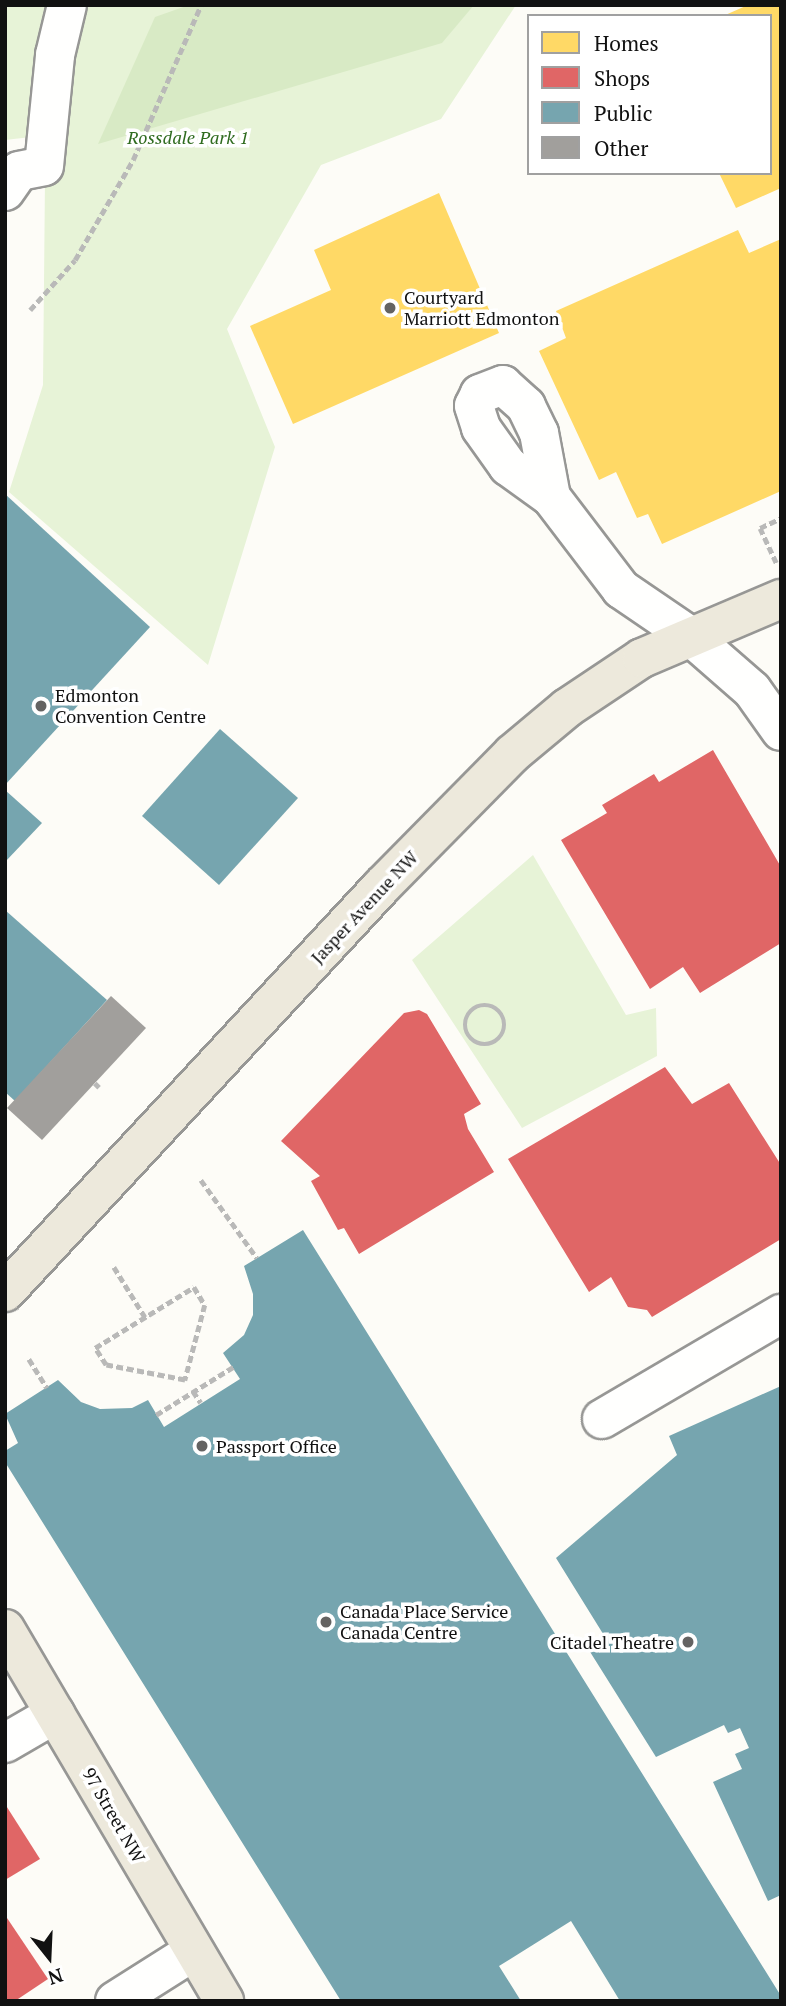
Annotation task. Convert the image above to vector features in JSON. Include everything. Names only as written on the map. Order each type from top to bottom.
[{"type":"main road","name":"Jasper Avenue NW","points":[[5,1292],[502,763],[567,708],[642,657],[781,599]]},
{"type":"main road","name":"97 Street NW","points":[[5,1629],[224,2001]]},
{"type":"street","points":[[5,191],[19,171],[44,166],[55,55],[67,5]]},
{"type":"street","points":[[551,497],[621,589],[690,636],[752,690],[781,731]]},
{"type":"street","points":[[602,1419],[781,1314]]},
{"type":"street","points":[[5,1743],[55,1714]]},
{"type":"street","points":[[115,2001],[194,1951]]},
{"type":"path","points":[[30,310],[75,260],[133,160],[201,5]]},
{"type":"path","points":[[781,518],[760,528],[781,575]]},
{"type":"path","points":[[480,1006],[497,1009],[505,1024],[502,1036],[491,1044],[478,1044],[468,1036],[467,1017],[480,1006]]},
{"type":"path","points":[[201,1180],[257,1258]]},
{"type":"path","points":[[114,1268],[145,1317]]},
{"type":"path","points":[[194,1287],[205,1305],[185,1380],[106,1365],[95,1348],[145,1317],[194,1287]]},
{"type":"path","points":[[29,1359],[47,1388]]},
{"type":"path","points":[[156,1415],[233,1367]]},
{"type":"path","points":[[193,1391],[201,1403]]},
{"type":"green space","points":[[5,5],[55,5],[31,137],[5,140]]},
{"type":"green space","name":"Rossdale Park 1","points":[[82,5],[516,5],[441,119],[321,165],[227,329],[275,447],[208,665],[9,492],[43,385],[45,179]]},
{"type":"green space","points":[[189,5],[474,5],[442,43],[98,144],[155,17]]},
{"type":"green space","points":[[533,855],[626,1015],[656,1008],[657,1056],[522,1128],[412,960]]},
{"type":"building: Homes","points":[[748,5],[781,5],[781,188],[736,208],[720,175],[772,175],[772,14],[728,14]]},
{"type":"building: Homes","name":"Courtyard Marriott Edmonton","points":[[439,193],[499,333],[293,424],[250,326],[331,290],[314,250]]},
{"type":"building: Homes","points":[[738,230],[749,253],[781,239],[781,491],[662,544],[648,514],[637,518],[616,472],[599,480],[539,351],[566,338],[556,311]]},
{"type":"building: Shops","points":[[713,750],[781,867],[781,943],[700,993],[683,967],[650,989],[561,840],[607,813],[602,805],[654,774],[659,782]]},
{"type":"building: Shops","points":[[419,1010],[427,1014],[481,1104],[464,1114],[468,1129],[494,1172],[359,1254],[344,1228],[338,1230],[311,1181],[320,1176],[281,1141],[404,1013]]},
{"type":"building: Shops","points":[[665,1067],[692,1104],[729,1083],[781,1165],[781,1239],[652,1317],[647,1310],[628,1307],[611,1277],[589,1292],[508,1159]]},
{"type":"building: Shops","points":[[5,1804],[40,1859],[5,1880]]},
{"type":"building: Shops","points":[[5,1915],[48,1979],[15,2001],[5,2001]]},
{"type":"building: Public","name":"Edmonton Convention Centre","points":[[5,494],[150,627],[5,785]]},
{"type":"building: Public","points":[[220,729],[298,798],[219,885],[142,816]]},
{"type":"building: Public","points":[[5,790],[42,823],[5,862]]},
{"type":"building: Public","points":[[5,910],[107,1000],[15,1101],[5,1092]]},
{"type":"building: Public","name":"Canada Place Service Canada Centre","points":[[303,1230],[781,1996],[781,2001],[620,2001],[571,1921],[499,1966],[521,2001],[341,2001],[5,1462],[5,1451],[18,1443],[5,1414],[58,1380],[81,1402],[100,1409],[132,1408],[148,1400],[164,1427],[240,1379],[223,1353],[244,1335],[253,1315],[253,1294],[244,1266]]},
{"type":"building: Public","name":"Citadel Theatre","points":[[781,1386],[781,1895],[768,1901],[713,1782],[742,1769],[735,1754],[749,1748],[740,1728],[728,1733],[724,1725],[656,1757],[587,1647],[605,1637],[556,1558],[677,1455],[669,1436]]},
{"type":"building: Other","points":[[111,996],[146,1028],[42,1140],[7,1108]]},
{"type":"place","name":"Courtyard Marriott Edmonton","points":[[390,308]]},
{"type":"place","name":"Edmonton Convention Centre","points":[[41,706]]},
{"type":"place","name":"Passport Office","points":[[202,1446]]},
{"type":"place","name":"Canada Place Service Canada Centre","points":[[326,1622]]},
{"type":"place","name":"Citadel Theatre","points":[[688,1642]]}]
